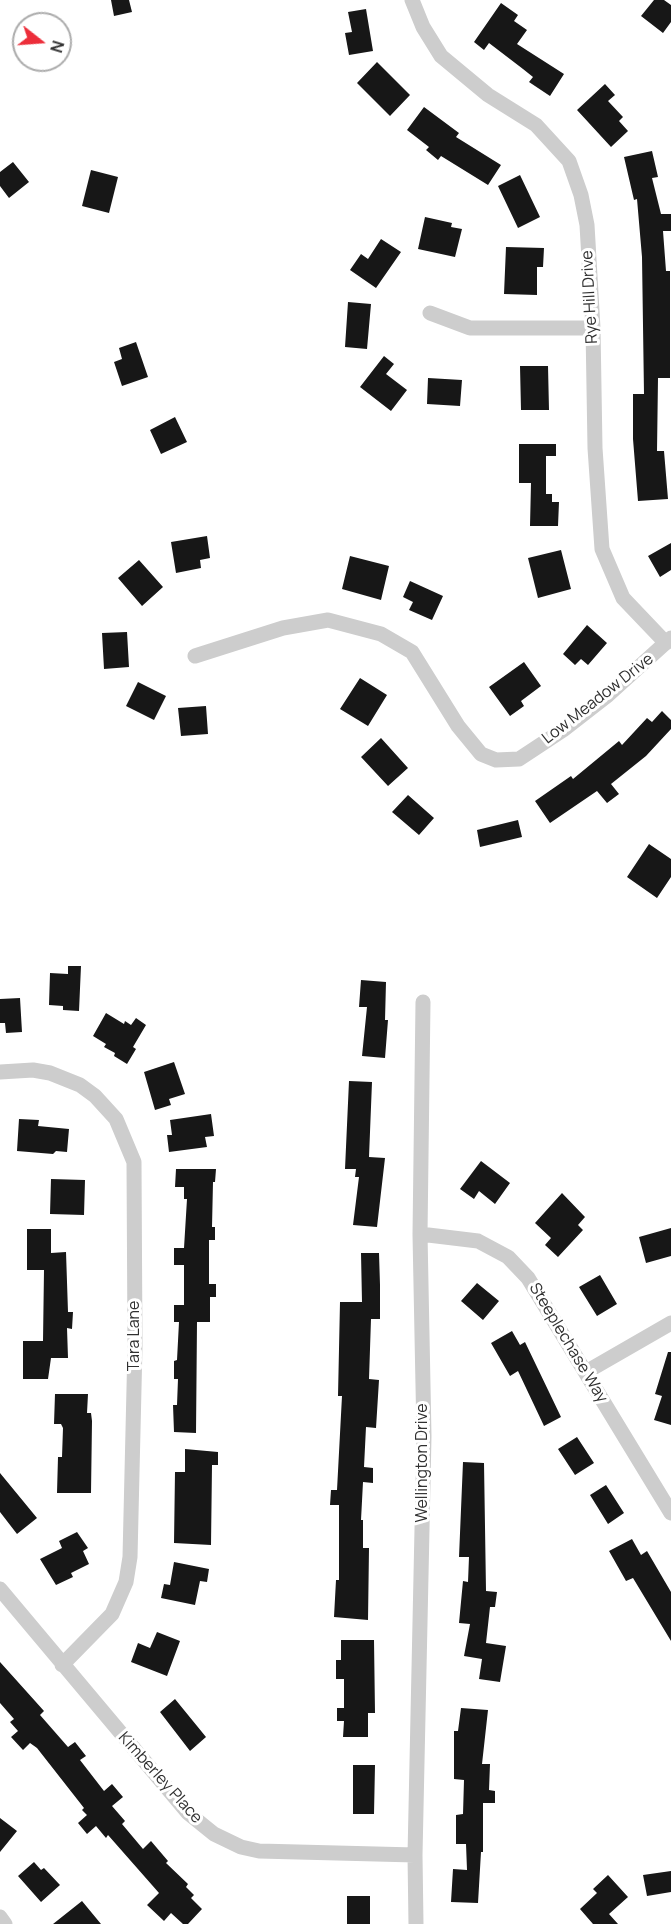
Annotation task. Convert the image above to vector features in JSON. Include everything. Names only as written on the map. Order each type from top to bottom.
[{"type":"street","name":"Rye Hill Drive","points":[[412,0],[423,27],[441,56],[488,95],[536,125],[569,161],[581,195],[586,225],[593,328],[595,448],[602,549],[623,598],[669,640]]},
{"type":"street","points":[[430,314],[470,328],[593,328]]},
{"type":"street","name":"Low Meadow Drive","points":[[195,656],[283,628],[328,620],[381,634],[412,652],[458,726],[481,754],[496,760],[519,759],[563,730],[608,695],[669,640]]},
{"type":"street","name":"Wellington Drive","points":[[416,1924],[415,1855],[424,1436],[420,1234],[423,1002]]},
{"type":"street","name":"Tara Lane","points":[[0,1072],[42,1071],[80,1085],[95,1096],[116,1119],[134,1162],[135,1346],[130,1557],[126,1582],[112,1614],[62,1665]]},
{"type":"street","name":"Steeplechase Way","points":[[420,1234],[478,1240],[508,1257],[528,1278],[671,1513]]},
{"type":"street","points":[[586,1372],[671,1323]]},
{"type":"street","name":"Kimberley Place","points":[[0,1589],[188,1813],[201,1825],[227,1841],[250,1849],[277,1853],[415,1855]]},
{"type":"street","points":[[0,1917],[5,1924]]},
{"type":"building","points":[[111,0],[129,0],[132,12],[114,16]]},
{"type":"building","points":[[654,0],[664,0],[671,5],[671,22],[663,33],[641,16]]},
{"type":"building","points":[[501,3],[518,15],[514,21],[527,30],[517,44],[564,74],[550,96],[529,82],[533,77],[489,43],[484,50],[474,42]]},
{"type":"building","points":[[366,9],[373,51],[349,55],[345,33],[352,32],[348,12]]},
{"type":"building","points":[[377,62],[410,95],[390,116],[357,83]]},
{"type":"building","points":[[605,84],[615,95],[608,101],[623,117],[619,121],[628,131],[611,147],[577,110]]},
{"type":"building","points":[[424,107],[459,133],[456,137],[501,165],[488,185],[441,156],[438,160],[426,150],[429,147],[407,130]]},
{"type":"building","points":[[652,151],[658,177],[652,178],[661,214],[671,214],[671,231],[663,231],[666,271],[670,271],[670,378],[658,378],[657,451],[664,451],[668,499],[638,501],[633,439],[633,394],[644,394],[642,257],[637,199],[634,200],[624,157]]},
{"type":"building","points":[[13,162],[29,182],[9,198],[0,186],[0,172]]},
{"type":"building","points":[[91,170],[118,177],[109,213],[82,206]]},
{"type":"building","points":[[520,175],[540,217],[518,228],[498,186]]},
{"type":"building","points":[[425,217],[452,223],[451,227],[462,229],[455,257],[418,249]]},
{"type":"building","points":[[381,239],[401,252],[376,288],[350,270],[361,254],[368,259]]},
{"type":"building","points":[[506,247],[544,248],[543,267],[537,267],[537,295],[504,294]]},
{"type":"building","points":[[348,302],[371,304],[367,349],[345,347]]},
{"type":"building","points":[[136,342],[148,377],[122,386],[114,362],[122,359],[119,348]]},
{"type":"building","points":[[384,356],[394,364],[386,374],[407,390],[391,411],[360,387]]},
{"type":"building","points":[[520,366],[548,366],[549,410],[521,410]]},
{"type":"building","points":[[428,378],[462,380],[460,406],[427,404]]},
{"type":"building","points":[[175,417],[187,442],[161,454],[150,430]]},
{"type":"building","points":[[519,444],[556,444],[556,456],[546,456],[546,494],[552,494],[552,502],[559,502],[558,526],[530,526],[531,483],[519,483]]},
{"type":"building","points":[[207,536],[210,558],[200,560],[201,568],[176,573],[171,542]]},
{"type":"building","points":[[671,543],[671,570],[660,577],[648,556]]},
{"type":"building","points":[[561,550],[571,589],[538,598],[528,558]]},
{"type":"building","points":[[350,556],[389,566],[381,600],[342,589]]},
{"type":"building","points":[[139,560],[163,587],[142,606],[118,578]]},
{"type":"building","points":[[410,581],[443,596],[432,620],[409,610],[413,602],[403,597]]},
{"type":"building","points":[[587,625],[607,643],[588,665],[581,659],[575,665],[563,654]]},
{"type":"building","points":[[127,632],[129,667],[104,669],[102,633]]},
{"type":"building","points":[[524,662],[541,686],[521,701],[524,706],[510,716],[489,687]]},
{"type":"building","points":[[360,678],[387,695],[368,726],[340,709]]},
{"type":"building","points":[[138,682],[166,696],[154,720],[126,706]]},
{"type":"building","points":[[206,706],[208,734],[181,736],[178,708]]},
{"type":"building","points":[[662,711],[671,720],[671,729],[646,756],[611,784],[619,794],[607,803],[597,791],[550,823],[535,801],[571,776],[573,779],[619,741],[622,745],[647,718],[652,722]]},
{"type":"building","points":[[381,738],[408,768],[388,786],[361,757]]},
{"type":"building","points":[[408,795],[434,818],[419,835],[392,812]]},
{"type":"building","points":[[518,820],[522,837],[480,847],[477,830]]},
{"type":"building","points":[[649,844],[671,859],[671,877],[657,898],[627,877]]},
{"type":"building","points":[[68,966],[81,966],[79,1011],[63,1010],[63,1006],[49,1005],[50,973],[68,974]]},
{"type":"building","points":[[361,980],[386,982],[385,1020],[388,1020],[385,1058],[362,1056],[367,1007],[359,1007]]},
{"type":"building","points":[[20,998],[22,1032],[6,1033],[5,1023],[0,1023],[0,999]]},
{"type":"building","points":[[106,1013],[124,1024],[125,1021],[131,1025],[136,1018],[146,1025],[133,1047],[136,1049],[127,1064],[104,1047],[106,1044],[93,1036]]},
{"type":"building","points":[[174,1062],[185,1094],[169,1099],[171,1105],[155,1110],[144,1072]]},
{"type":"building","points":[[349,1081],[372,1082],[369,1157],[385,1158],[377,1227],[353,1225],[359,1177],[355,1177],[356,1169],[345,1169]]},
{"type":"building","points":[[211,1114],[214,1136],[205,1137],[207,1147],[169,1152],[167,1135],[172,1135],[170,1120]]},
{"type":"building","points":[[19,1119],[39,1120],[38,1126],[69,1129],[67,1152],[56,1151],[53,1154],[17,1151]]},
{"type":"building","points":[[481,1161],[510,1183],[495,1204],[479,1191],[474,1199],[460,1189]]},
{"type":"building","points":[[176,1169],[216,1169],[215,1182],[213,1182],[212,1227],[215,1227],[215,1240],[209,1240],[209,1284],[216,1284],[216,1297],[210,1297],[210,1322],[197,1322],[196,1433],[174,1432],[173,1405],[177,1405],[178,1379],[174,1379],[174,1361],[177,1360],[179,1322],[174,1322],[174,1305],[184,1305],[184,1265],[174,1265],[174,1248],[184,1248],[187,1199],[184,1199],[184,1187],[175,1187]]},
{"type":"building","points":[[51,1179],[85,1180],[84,1215],[50,1214]]},
{"type":"building","points":[[562,1193],[585,1217],[578,1225],[583,1230],[558,1257],[545,1245],[551,1238],[535,1223]]},
{"type":"building","points":[[671,1228],[671,1256],[646,1263],[639,1237]]},
{"type":"building","points":[[27,1229],[51,1229],[51,1253],[66,1252],[68,1312],[73,1312],[72,1329],[67,1328],[68,1358],[51,1358],[48,1379],[23,1379],[23,1341],[43,1341],[44,1270],[27,1270]]},
{"type":"building","points":[[361,1253],[379,1253],[380,1285],[380,1319],[371,1319],[369,1379],[379,1380],[376,1428],[366,1427],[364,1467],[373,1468],[373,1483],[363,1482],[361,1520],[363,1520],[363,1548],[369,1548],[368,1620],[334,1617],[336,1580],[339,1580],[339,1505],[330,1505],[331,1490],[337,1490],[342,1396],[338,1396],[340,1302],[362,1302]]},
{"type":"building","points":[[600,1275],[617,1304],[597,1316],[579,1287]]},
{"type":"building","points":[[477,1283],[499,1301],[483,1320],[461,1301]]},
{"type":"building","points":[[512,1331],[520,1345],[525,1342],[561,1417],[544,1426],[518,1371],[510,1376],[491,1343]]},
{"type":"building","points":[[668,1352],[671,1352],[671,1425],[654,1420],[662,1396],[655,1394]]},
{"type":"building","points":[[55,1394],[88,1394],[87,1413],[91,1413],[92,1421],[91,1493],[57,1493],[58,1457],[62,1457],[63,1428],[61,1424],[54,1424]]},
{"type":"building","points":[[577,1437],[594,1463],[575,1475],[558,1449]]},
{"type":"building","points":[[185,1449],[218,1452],[218,1465],[212,1465],[211,1545],[174,1543],[175,1472],[185,1472]]},
{"type":"building","points":[[463,1462],[484,1463],[486,1591],[497,1592],[495,1607],[490,1607],[486,1643],[506,1646],[500,1682],[479,1679],[482,1659],[464,1656],[470,1624],[459,1623],[463,1581],[468,1582],[469,1557],[459,1557]]},
{"type":"building","points":[[0,1473],[37,1518],[17,1534],[0,1512]]},
{"type":"building","points":[[606,1485],[624,1513],[608,1524],[590,1495]]},
{"type":"building","points":[[77,1532],[88,1548],[83,1551],[89,1564],[71,1573],[73,1577],[56,1585],[40,1559],[62,1548],[59,1541]]},
{"type":"building","points":[[632,1539],[641,1555],[647,1551],[671,1592],[671,1641],[633,1578],[626,1581],[609,1551]]},
{"type":"building","points":[[174,1562],[209,1569],[207,1582],[200,1581],[195,1605],[161,1598],[164,1584],[170,1585]]},
{"type":"building","points":[[157,1632],[180,1641],[167,1676],[131,1662],[138,1643],[150,1648]]},
{"type":"building","points":[[341,1640],[374,1640],[375,1713],[368,1713],[368,1737],[343,1737],[344,1721],[337,1721],[337,1708],[344,1708],[344,1679],[336,1679],[336,1660],[341,1660]]},
{"type":"building","points":[[0,1662],[44,1711],[40,1715],[68,1747],[75,1742],[86,1756],[80,1760],[104,1791],[112,1784],[123,1797],[112,1806],[125,1821],[122,1824],[143,1849],[151,1841],[168,1861],[166,1863],[188,1884],[186,1887],[194,1895],[191,1898],[202,1909],[188,1924],[183,1924],[171,1913],[164,1921],[147,1905],[159,1893],[108,1835],[106,1838],[96,1826],[87,1834],[78,1823],[87,1815],[82,1810],[84,1808],[37,1748],[30,1743],[23,1750],[11,1737],[18,1731],[10,1722],[14,1719],[0,1703]]},
{"type":"building","points":[[175,1699],[206,1737],[190,1751],[160,1712]]},
{"type":"building","points":[[461,1708],[488,1710],[482,1764],[490,1764],[489,1790],[495,1791],[495,1803],[483,1803],[483,1852],[481,1852],[478,1903],[451,1902],[453,1869],[467,1870],[466,1844],[456,1844],[456,1815],[463,1814],[464,1780],[454,1779],[454,1731],[458,1731]]},
{"type":"building","points":[[353,1765],[375,1765],[374,1814],[353,1814]]},
{"type":"building","points":[[0,1818],[17,1831],[0,1852]]},
{"type":"building","points":[[34,1862],[41,1870],[44,1868],[60,1885],[41,1902],[18,1876]]},
{"type":"building","points":[[671,1871],[671,1892],[647,1896],[643,1875]]},
{"type":"building","points":[[608,1875],[628,1897],[609,1914],[618,1924],[593,1924],[580,1909],[597,1893],[593,1889]]},
{"type":"building","points":[[347,1896],[370,1896],[370,1924],[347,1924]]},
{"type":"building","points":[[82,1901],[101,1924],[53,1924]]}]
